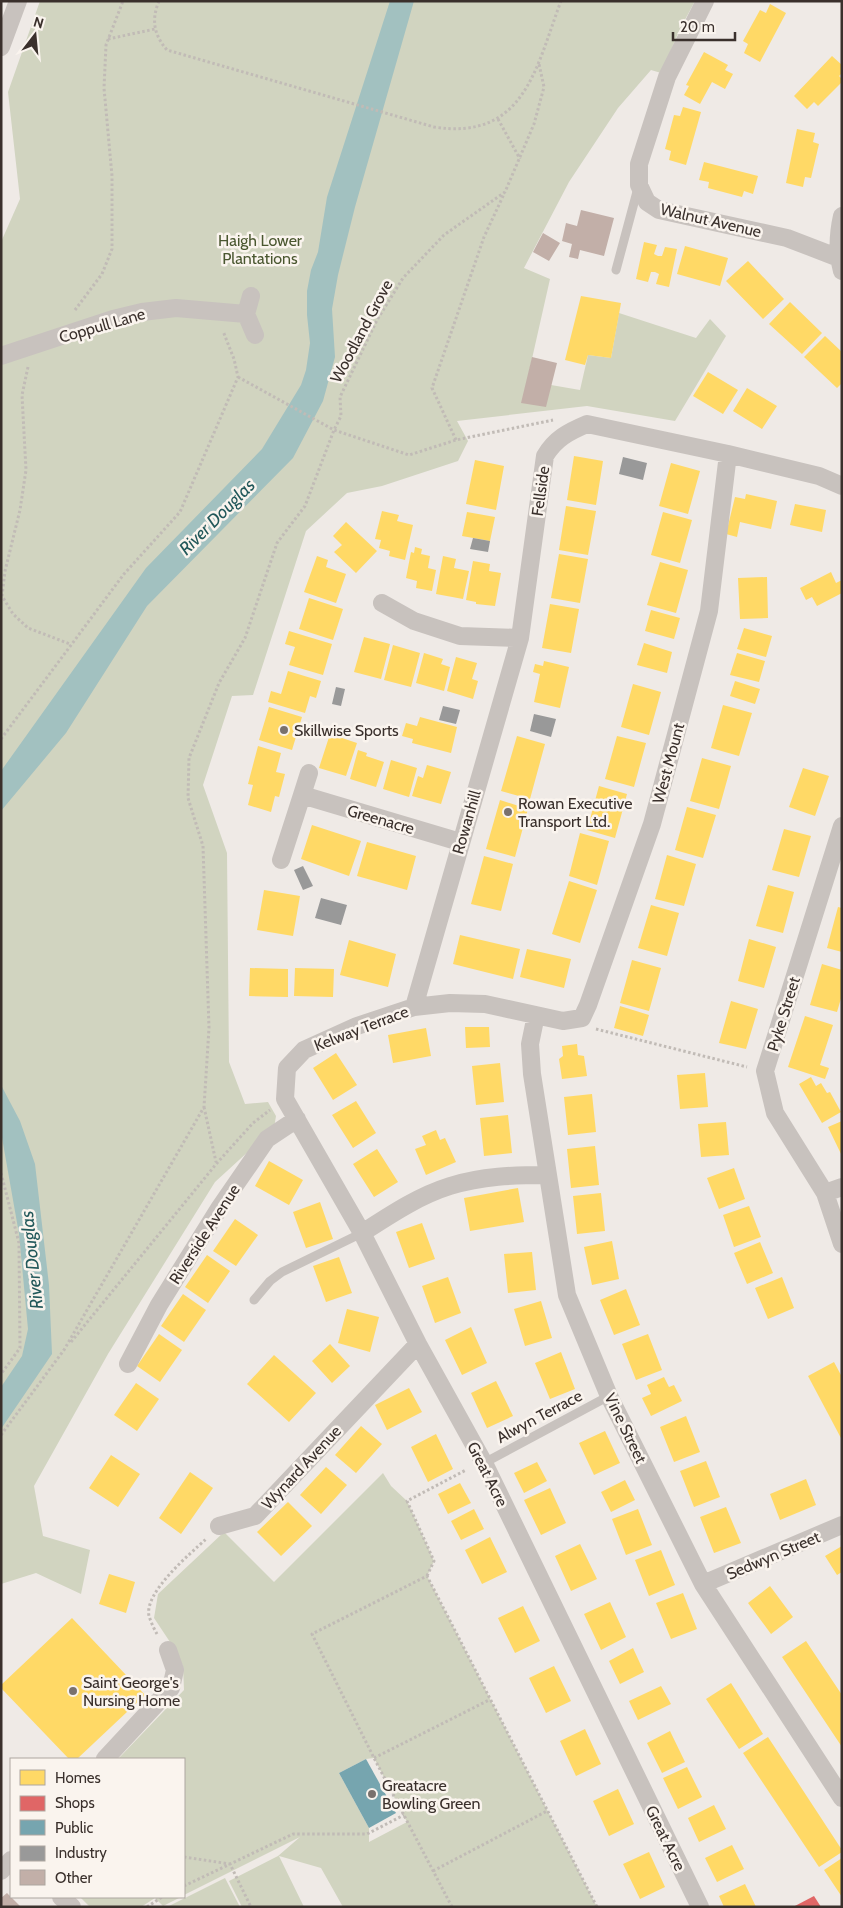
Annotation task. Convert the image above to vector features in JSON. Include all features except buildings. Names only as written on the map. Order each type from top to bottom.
[{"type":"street","points":[[1,48],[18,1]]},
{"type":"street","points":[[638,185],[639,164],[667,77],[705,1]]},
{"type":"street","name":"Walnut Avenue","points":[[638,185],[647,202],[659,210],[787,238],[840,264]]},
{"type":"street","points":[[840,264],[839,226],[842,216]]},
{"type":"street","points":[[251,296],[246,314],[255,335]]},
{"type":"street","name":"Coppull Lane","points":[[1,356],[35,347],[113,319],[142,312],[176,308],[246,314]]},
{"type":"street","name":"Fellside","points":[[520,638],[545,456],[552,444],[567,432],[587,424],[728,454],[818,476],[842,486]]},
{"type":"street","name":"West Mount","points":[[582,1018],[652,824],[708,611],[728,454]]},
{"type":"street","points":[[382,603],[414,621],[460,636],[520,638]]},
{"type":"street","name":"Rowanhill","points":[[414,1007],[520,638]]},
{"type":"street","points":[[281,860],[309,773]]},
{"type":"street","name":"Greenacre","points":[[302,795],[460,842]]},
{"type":"street","name":"Pyke Street","points":[[842,826],[765,1071],[775,1112],[834,1190],[842,1244]]},
{"type":"street","name":"Kelway Terrace","points":[[285,1099],[287,1068],[304,1050],[357,1026],[414,1007],[450,1003],[485,1004],[536,1015]]},
{"type":"street","points":[[536,1015],[563,1021],[582,1018]]},
{"type":"street","name":"Vine Street","points":[[536,1015],[530,1044],[532,1074],[546,1175],[567,1295],[609,1396],[703,1584],[842,1798]]},
{"type":"street","name":"Great Acre","points":[[285,1099],[362,1233],[418,1344],[484,1463],[700,1907]]},
{"type":"street","name":"Riverside Avenue","points":[[128,1364],[159,1305],[220,1207],[267,1139],[297,1119]]},
{"type":"street","points":[[362,1233],[403,1207],[450,1186],[502,1176],[546,1175]]},
{"type":"street","name":"Wynard Avenue","points":[[219,1526],[254,1516],[418,1344]]},
{"type":"street","name":"Sedwyn Street","points":[[703,1584],[842,1525]]},
{"type":"street","points":[[106,1758],[171,1688],[175,1670],[168,1650]]},
{"type":"street","points":[[1,1871],[10,1861]]},
{"type":"street","points":[[62,1898],[72,1907]]},
{"type":"lane","points":[[616,270],[638,185]]},
{"type":"lane","points":[[254,1300],[270,1281],[282,1272],[362,1233]]},
{"type":"lane","name":"Alwyn Terrace","points":[[484,1463],[609,1396]]},
{"type":"path","points":[[93,288],[102,274],[112,249],[112,176],[104,88],[106,45],[123,1]]},
{"type":"path","points":[[159,1],[153,20],[160,42],[168,50],[434,127],[454,130],[498,119],[511,108],[528,88],[539,64],[561,1]]},
{"type":"path","points":[[108,40],[155,30]]},
{"type":"path","points":[[456,440],[432,388],[484,237],[534,124],[544,87],[539,64]]},
{"type":"path","points":[[498,119],[520,159]]},
{"type":"path","name":"Woodland Grove","points":[[204,1107],[209,1028],[203,846],[188,798],[190,758],[218,683],[244,638],[277,543],[305,506],[341,416],[340,397],[377,320],[403,278],[444,235],[505,192]]},
{"type":"path","points":[[1,739],[124,574],[180,512],[238,377],[234,360],[216,312]]},
{"type":"path","points":[[35,347],[22,395],[26,470],[20,510],[5,571],[2,596],[13,614],[28,628],[70,644]]},
{"type":"path","points":[[238,377],[334,430],[409,455],[456,440],[543,421]]},
{"type":"path","points":[[582,1018],[596,1030],[765,1071]]},
{"type":"path","points":[[1,1435],[64,1350],[217,1163],[252,1123],[285,1099]]},
{"type":"path","points":[[204,1107],[217,1163]]},
{"type":"path","points":[[64,1350],[204,1107]]},
{"type":"path","points":[[1,1173],[19,1243],[20,1348],[1,1374]]},
{"type":"path","points":[[452,1907],[312,1634],[427,1576],[434,1561],[407,1501],[460,1472],[484,1463]]},
{"type":"path","points":[[168,1650],[156,1633],[149,1614],[154,1594],[172,1571],[219,1526]]},
{"type":"path","points":[[427,1576],[597,1907]]},
{"type":"path","points":[[374,1758],[490,1699]]},
{"type":"path","points":[[433,1870],[547,1811]]},
{"type":"path","points":[[185,1886],[293,1834],[367,1834],[404,1815]]},
{"type":"path","points":[[185,1857],[230,1864]]},
{"type":"path","points":[[230,1864],[251,1907]]},
{"type":"path","points":[[147,1907],[160,1898]]},
{"type":"green space","name":"Haigh Lower Plantations","points":[[40,1],[695,1],[680,29],[661,73],[651,70],[618,108],[569,182],[524,268],[550,279],[522,403],[551,385],[580,390],[588,355],[611,358],[619,313],[696,338],[710,319],[726,336],[675,421],[587,406],[457,421],[468,441],[458,461],[382,486],[347,493],[306,531],[253,695],[232,696],[203,785],[227,853],[229,1062],[245,1104],[268,1102],[276,1116],[274,1128],[215,1182],[108,1354],[34,1486],[43,1536],[90,1550],[81,1594],[36,1573],[1,1584],[1,242],[20,199],[8,92]]},
{"type":"green space","points":[[383,1473],[391,1486],[407,1501],[434,1561],[427,1576],[597,1907],[343,1907],[321,1868],[279,1856],[304,1907],[242,1907],[229,1881],[278,1856],[300,1837],[185,1894],[185,1758],[119,1758],[184,1690],[183,1666],[154,1618],[158,1594],[224,1532],[274,1582]],"holes":[[[374,1758],[407,1822],[369,1842],[369,1828],[339,1773],[366,1759]]]},
{"type":"green space","points":[[225,1878],[240,1907],[167,1907]]},
{"type":"green space","points":[[81,1898],[155,1898],[141,1907],[90,1907]]},
{"type":"green space","points":[[155,1898],[179,1898],[163,1906]]},
{"type":"water","name":"River Douglas","points":[[390,1],[414,1],[355,207],[338,275],[332,309],[335,357],[323,401],[293,458],[147,606],[66,733],[1,811],[1,771],[146,568],[262,449],[301,385],[306,370],[310,343],[307,291],[311,270],[318,252],[327,197]]},
{"type":"water","name":"River Douglas","points":[[1,1085],[20,1121],[35,1164],[49,1285],[52,1354],[1,1429],[1,1387],[22,1356],[28,1329],[19,1234],[1,1132]]},
{"type":"place","name":"Skillwise Sports","points":[[284,730]]},
{"type":"place","name":"Rowan Executive Transport Ltd.","points":[[508,812]]},
{"type":"place","name":"Saint George's Nursing Home","points":[[73,1691]]},
{"type":"place","name":"Greatacre Bowling Green","points":[[372,1794]]}]
